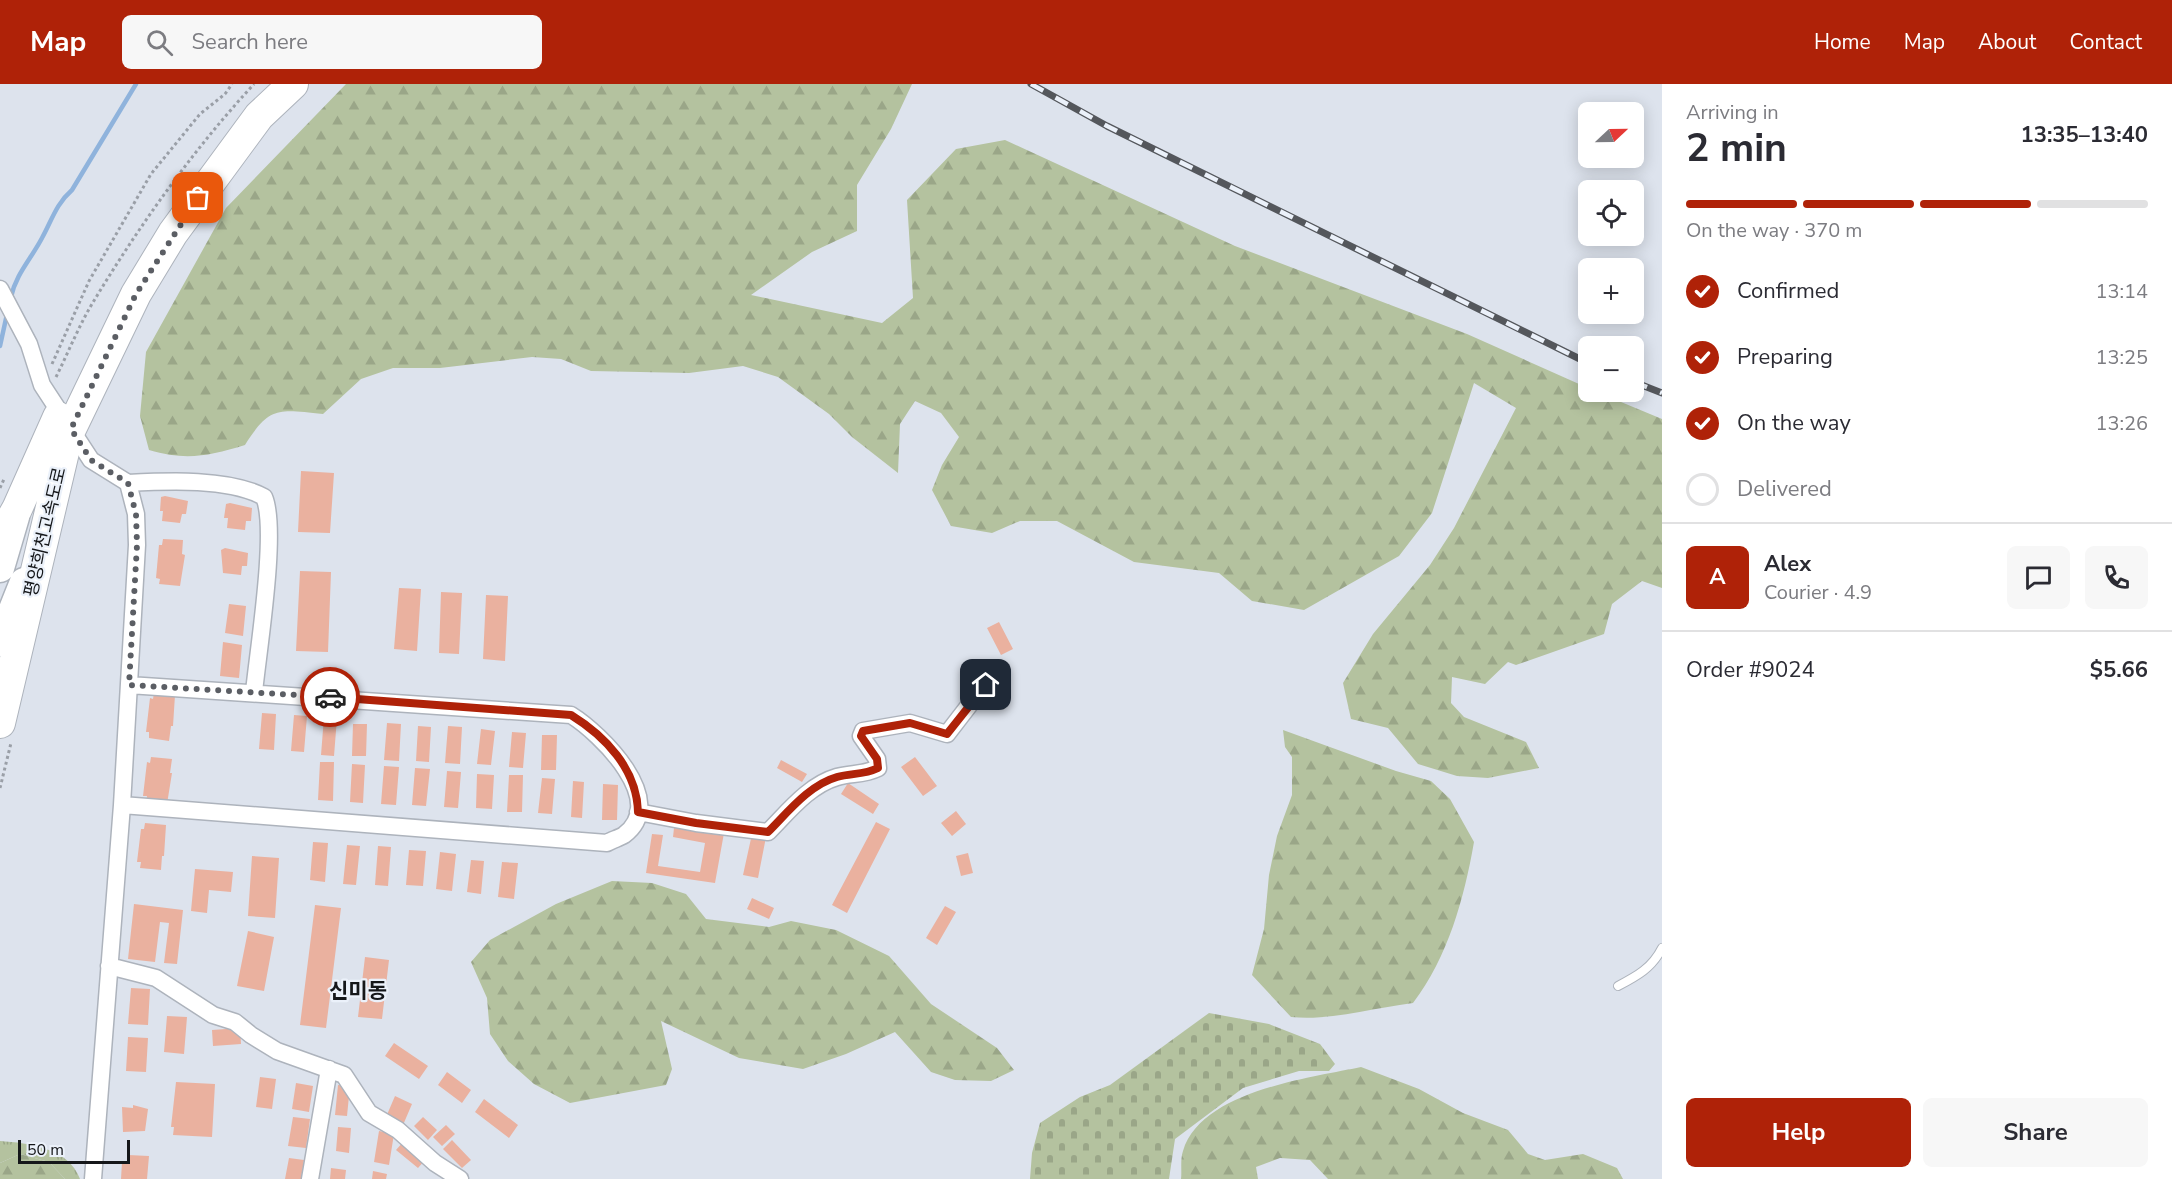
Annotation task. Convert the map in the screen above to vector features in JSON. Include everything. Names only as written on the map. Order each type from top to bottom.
[{"type":"highway","name":"평양희천고속도로","points":[[0,539],[8,498],[55,405],[116,296],[157,230],[232,120],[268,84]]},
{"type":"highway","name":"평양희천고속도로","points":[[6,732],[45,529],[55,405],[136,294],[174,233],[259,116],[293,84]]},
{"type":"highway","points":[[0,568],[8,498]]},
{"type":"highway","points":[[0,642],[45,529]]},
{"type":"street","points":[[0,289],[5,306],[29,344],[55,405],[91,460],[128,483],[160,481],[231,486],[264,497],[269,508],[269,534],[254,692]]},
{"type":"street","points":[[93,1179],[122,805],[137,545],[136,514],[128,483]]},
{"type":"street","points":[[638,812],[706,825],[768,832],[809,792],[824,781],[840,776],[868,773],[878,768],[877,759],[861,736],[863,731],[910,723],[947,734],[994,673]]},
{"type":"street","points":[[122,805],[607,843],[624,835],[632,826],[638,812],[638,800],[625,765],[587,725],[571,715],[129,685]]},
{"type":"street","points":[[109,966],[156,978],[213,1015],[235,1022],[277,1051],[344,1075],[369,1113],[398,1130],[435,1163],[460,1179]]},
{"type":"street","points":[[310,1179],[329,1069]]},
{"type":"lane","points":[[1618,986],[1642,973],[1655,961],[1662,948]]},
{"type":"path","points":[[55,405],[89,281],[151,174],[200,114],[225,94],[232,84]]},
{"type":"path","points":[[55,405],[94,300],[210,132],[254,84]]},
{"type":"path","points":[[5,477],[8,498]]},
{"type":"path","points":[[0,788],[6,732]]},
{"type":"green space","points":[[346,84],[912,84],[891,129],[857,185],[857,231],[812,252],[751,295],[882,323],[913,298],[907,200],[956,149],[1005,140],[1235,246],[1467,334],[1578,384],[1578,402],[1621,402],[1662,419],[1662,588],[1642,581],[1612,604],[1604,634],[1516,665],[1508,662],[1485,684],[1452,677],[1451,703],[1464,717],[1526,742],[1539,768],[1488,778],[1457,776],[1418,764],[1388,728],[1351,719],[1343,683],[1373,634],[1430,565],[1454,528],[1516,408],[1474,383],[1432,513],[1399,556],[1304,610],[1252,601],[1219,573],[1134,562],[1057,521],[1020,521],[992,533],[951,526],[932,490],[942,465],[959,437],[941,413],[915,401],[900,424],[898,473],[852,437],[829,414],[778,377],[743,366],[689,373],[591,371],[561,359],[532,357],[440,368],[393,368],[361,379],[323,414],[286,412],[269,417],[245,445],[197,456],[149,450],[140,416],[146,352],[226,208]]},
{"type":"green space","points":[[1283,730],[1396,771],[1431,781],[1450,799],[1474,842],[1453,927],[1436,966],[1413,1003],[1336,1016],[1291,1017],[1252,975],[1264,929],[1269,875],[1277,836],[1292,795],[1292,757],[1285,747]]},
{"type":"green space","points":[[612,881],[652,883],[686,894],[706,919],[769,927],[791,921],[836,930],[889,956],[931,1004],[997,1048],[1014,1070],[991,1081],[955,1080],[931,1072],[895,1032],[846,1054],[803,1069],[739,1058],[661,1021],[672,1069],[666,1085],[570,1103],[534,1084],[508,1061],[490,1034],[487,998],[471,962],[490,940],[556,904]]},
{"type":"green space","points":[[1209,1013],[1269,1024],[1320,1044],[1335,1064],[1329,1071],[1299,1071],[1243,1088],[1175,1139],[1169,1179],[1030,1179],[1032,1153],[1040,1123],[1080,1097],[1110,1085]]},
{"type":"green space","points":[[1361,1067],[1419,1089],[1463,1113],[1508,1130],[1528,1154],[1545,1160],[1583,1154],[1617,1168],[1623,1179],[1328,1179],[1310,1160],[1280,1158],[1256,1167],[1258,1179],[1181,1179],[1183,1151],[1194,1131],[1211,1114],[1259,1091],[1314,1076]]},
{"type":"green space","points":[[0,1141],[23,1143],[58,1154],[75,1169],[80,1179],[65,1179],[49,1162],[20,1154],[0,1163]]},
{"type":"green space","points":[[20,1154],[49,1162],[65,1179],[0,1179],[0,1163]]},
{"type":"building","points":[[301,471],[334,473],[330,533],[298,532]]},
{"type":"building","points":[[161,497],[188,501],[186,514],[182,514],[180,523],[162,521]]},
{"type":"building","points":[[226,504],[252,508],[251,521],[246,521],[245,530],[227,528],[228,518],[224,518]]},
{"type":"building","points":[[163,539],[183,540],[182,554],[185,555],[180,586],[159,584],[160,579],[156,578],[159,545],[162,545]]},
{"type":"building","points":[[225,548],[248,553],[247,566],[242,566],[241,575],[223,573],[221,550]]},
{"type":"building","points":[[300,571],[331,572],[328,652],[296,651]]},
{"type":"building","points":[[399,588],[421,589],[417,651],[394,649]]},
{"type":"building","points":[[441,592],[462,593],[459,654],[439,653]]},
{"type":"building","points":[[486,595],[508,596],[505,661],[483,659]]},
{"type":"building","points":[[229,604],[246,606],[243,636],[225,633]]},
{"type":"building","points":[[999,622],[1013,649],[1001,655],[987,628]]},
{"type":"building","points":[[223,642],[242,645],[239,678],[220,676]]},
{"type":"building","points":[[154,693],[175,695],[173,726],[171,726],[169,741],[149,738],[149,732],[146,732],[150,698],[153,699]]},
{"type":"building","points":[[262,713],[276,714],[274,750],[259,749]]},
{"type":"building","points":[[294,715],[307,716],[304,752],[291,751]]},
{"type":"building","points":[[324,717],[337,718],[334,756],[321,755]]},
{"type":"building","points":[[387,723],[401,724],[399,761],[384,760]]},
{"type":"building","points":[[353,724],[367,724],[366,756],[352,756]]},
{"type":"building","points":[[418,726],[431,727],[429,762],[416,761]]},
{"type":"building","points":[[448,726],[462,727],[460,764],[445,763]]},
{"type":"building","points":[[481,729],[495,731],[491,765],[477,764]]},
{"type":"building","points":[[512,732],[526,733],[523,768],[509,767]]},
{"type":"building","points":[[542,735],[557,735],[556,770],[541,770]]},
{"type":"building","points":[[151,757],[172,759],[167,804],[146,802],[147,796],[143,796],[147,762],[150,763]]},
{"type":"building","points":[[915,757],[937,786],[923,796],[901,767]]},
{"type":"building","points":[[781,760],[807,774],[802,782],[777,768]]},
{"type":"building","points":[[320,762],[334,762],[333,801],[318,800]]},
{"type":"building","points":[[352,764],[365,765],[363,803],[350,802]]},
{"type":"building","points":[[384,766],[399,767],[396,805],[381,804]]},
{"type":"building","points":[[415,768],[430,769],[426,806],[412,805]]},
{"type":"building","points":[[447,771],[461,772],[458,808],[444,807]]},
{"type":"building","points":[[477,774],[494,775],[492,809],[476,808]]},
{"type":"building","points":[[509,775],[523,775],[522,812],[507,812]]},
{"type":"building","points":[[542,778],[555,779],[552,814],[538,813]]},
{"type":"building","points":[[573,781],[584,782],[582,818],[571,817]]},
{"type":"building","points":[[848,783],[879,804],[873,814],[841,794]]},
{"type":"building","points":[[603,784],[618,785],[617,820],[602,820]]},
{"type":"building","points":[[956,811],[966,824],[952,836],[941,823]]},
{"type":"building","points":[[876,822],[890,829],[847,913],[832,905]]},
{"type":"building","points":[[145,823],[166,825],[161,870],[140,868],[141,862],[137,862],[141,829],[144,829]]},
{"type":"building","points":[[674,828],[724,833],[715,883],[646,873],[652,834],[663,835],[658,866],[700,872],[705,843],[673,837]]},
{"type":"building","points":[[752,834],[766,837],[758,878],[743,875]]},
{"type":"building","points":[[313,842],[328,843],[325,882],[310,880]]},
{"type":"building","points":[[347,845],[360,846],[356,885],[343,884]]},
{"type":"building","points":[[378,846],[391,847],[388,886],[375,885]]},
{"type":"building","points":[[409,850],[426,851],[423,886],[406,885]]},
{"type":"building","points":[[440,852],[456,854],[452,891],[436,889]]},
{"type":"building","points":[[968,853],[973,873],[961,876],[956,856]]},
{"type":"building","points":[[252,856],[279,858],[275,918],[248,916]]},
{"type":"building","points":[[471,860],[484,861],[481,894],[467,892]]},
{"type":"building","points":[[502,862],[518,863],[514,899],[498,897]]},
{"type":"building","points":[[195,869],[233,872],[231,892],[209,890],[207,913],[191,911]]},
{"type":"building","points":[[752,898],[774,908],[769,919],[747,909]]},
{"type":"building","points":[[134,904],[183,910],[177,964],[164,963],[169,923],[160,922],[155,962],[128,959]]},
{"type":"building","points":[[315,905],[341,908],[326,1028],[300,1025]]},
{"type":"building","points":[[945,906],[956,912],[937,945],[926,938]]},
{"type":"building","points":[[248,931],[274,937],[264,991],[237,986]]},
{"type":"building","points":[[365,957],[389,960],[382,1019],[358,1017]]},
{"type":"building","points":[[131,988],[150,989],[148,1025],[128,1024]]},
{"type":"building","points":[[167,1016],[187,1017],[184,1054],[164,1052]]},
{"type":"building","points":[[240,1028],[241,1044],[213,1046],[212,1030]]},
{"type":"building","points":[[128,1037],[148,1038],[146,1072],[126,1071]]},
{"type":"building","points":[[394,1043],[428,1066],[419,1079],[385,1056]]},
{"type":"building","points":[[447,1072],[471,1090],[462,1103],[438,1085]]},
{"type":"building","points":[[260,1077],[276,1079],[272,1109],[256,1107]]},
{"type":"building","points":[[176,1082],[215,1084],[212,1137],[173,1135],[174,1127],[171,1127]]},
{"type":"building","points":[[296,1083],[313,1086],[309,1112],[292,1109]]},
{"type":"building","points":[[338,1085],[350,1086],[347,1116],[335,1115]]},
{"type":"building","points":[[395,1096],[412,1104],[403,1125],[386,1117]]},
{"type":"building","points":[[484,1099],[518,1125],[509,1138],[475,1112]]},
{"type":"building","points":[[133,1105],[148,1109],[145,1131],[123,1132],[122,1107],[133,1108]]},
{"type":"building","points":[[293,1117],[310,1119],[306,1148],[288,1146]]},
{"type":"building","points":[[423,1117],[437,1130],[428,1140],[414,1126]]},
{"type":"building","points":[[446,1125],[455,1134],[442,1146],[433,1137]]},
{"type":"building","points":[[338,1127],[351,1128],[349,1153],[336,1151]]},
{"type":"building","points":[[379,1131],[394,1134],[389,1165],[374,1162]]},
{"type":"building","points":[[452,1140],[471,1160],[462,1168],[443,1149]]},
{"type":"building","points":[[404,1141],[426,1159],[418,1168],[396,1150]]},
{"type":"building","points":[[128,1155],[149,1156],[147,1179],[121,1179],[122,1162],[128,1162]]},
{"type":"building","points":[[289,1158],[304,1160],[301,1179],[285,1179]]},
{"type":"building","points":[[331,1168],[346,1170],[345,1179],[330,1179]]},
{"type":"building","points":[[373,1171],[387,1174],[386,1179],[372,1179]]},
{"type":"waterway","points":[[11,297],[20,274],[38,246],[58,207],[72,190],[136,84]]},
{"type":"waterway","points":[[0,346],[7,314]]},
{"type":"railway","points":[[1031,84],[1107,126],[1578,358]]},
{"type":"railway","points":[[1644,386],[1662,393]]},
{"type":"way so far","points":[[198,198],[136,294],[71,429],[91,460],[128,483],[136,514],[137,545],[129,685],[330,697]]},
{"type":"district","name":"신미동","points":[[358,991]]},
{"type":"route","points":[[330,697],[571,715],[587,725],[625,765],[638,800],[638,812],[738,830],[768,832],[809,792],[824,781],[840,776],[868,773],[878,768],[877,759],[861,736],[863,731],[910,723],[947,734],[952,731],[986,685]]}]
